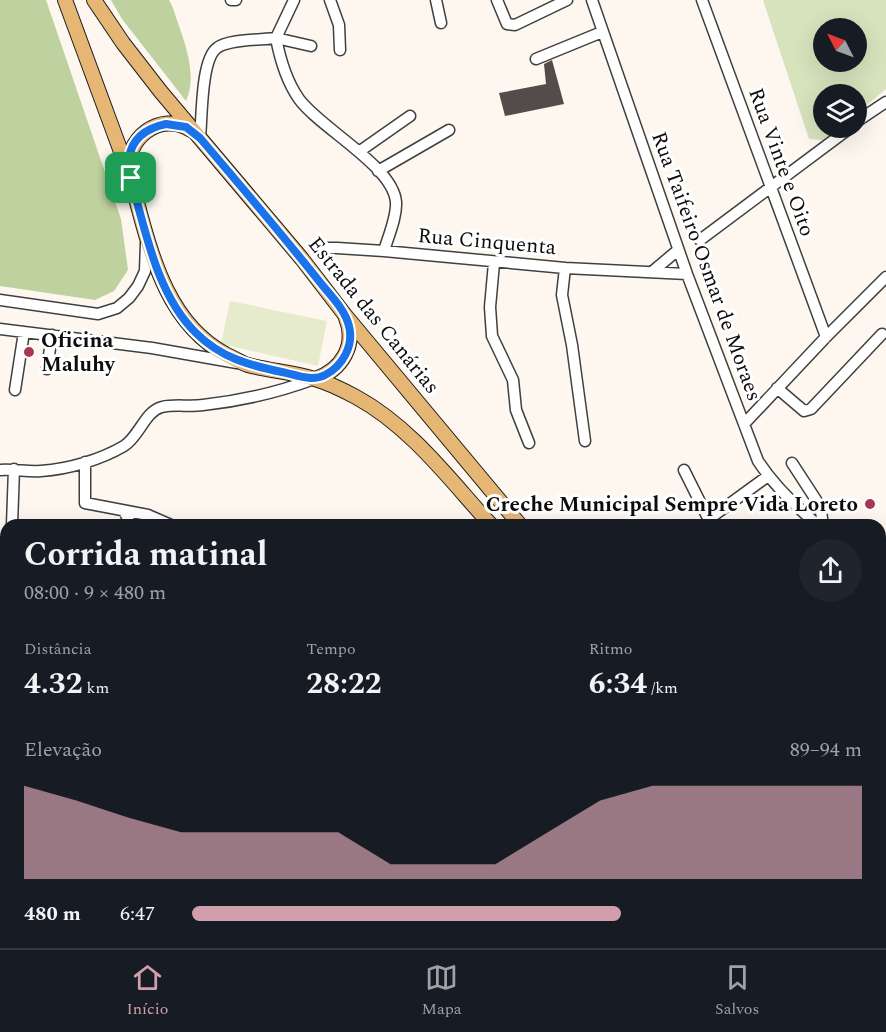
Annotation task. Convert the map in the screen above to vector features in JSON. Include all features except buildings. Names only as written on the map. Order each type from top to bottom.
[{"type":"main road","points":[[65,0],[131,178]]},
{"type":"main road","name":"Estrada das Canárias","points":[[94,0],[123,44],[197,136],[302,259],[345,315],[515,519]]},
{"type":"main road","points":[[197,136],[176,124],[166,124],[146,131],[132,147],[128,162],[147,237],[167,289],[184,319],[197,334],[218,350],[246,364],[315,379],[357,398],[418,444],[486,519]]},
{"type":"main road","points":[[315,379],[333,370],[346,355],[350,335],[345,315]]},
{"type":"street","points":[[231,0],[236,0]]},
{"type":"street","points":[[294,0],[276,38],[286,75],[299,100],[331,130],[360,151],[389,182],[396,202],[384,251]]},
{"type":"street","points":[[330,0],[339,25],[340,50]]},
{"type":"street","points":[[436,0],[441,23]]},
{"type":"street","points":[[497,0],[504,21],[515,25],[567,0]]},
{"type":"street","name":"Rua Taifeiro Osmar de Moraes","points":[[592,0],[678,250],[758,461],[768,476],[796,507],[811,519]]},
{"type":"street","name":"Rua Vinte e Oito","points":[[702,0],[826,337]]},
{"type":"street","points":[[536,59],[602,32]]},
{"type":"street","points":[[197,136],[207,68],[217,47],[227,43],[276,38],[311,46]]},
{"type":"street","points":[[867,115],[886,102]]},
{"type":"street","points":[[360,151],[410,116]]},
{"type":"street","points":[[378,171],[449,130]]},
{"type":"street","points":[[700,240],[837,138]]},
{"type":"street","points":[[0,300],[98,314],[117,308],[129,298],[145,271],[147,237]]},
{"type":"street","name":"Rua Cinquenta","points":[[318,249],[384,251],[494,263],[687,274]]},
{"type":"street","points":[[653,271],[678,250]]},
{"type":"street","points":[[494,263],[490,307],[492,336],[513,380],[516,410],[529,443]]},
{"type":"street","points":[[565,268],[562,295],[572,345],[585,441]]},
{"type":"street","points":[[744,424],[886,277]]},
{"type":"street","points":[[0,329],[152,348],[246,364]]},
{"type":"street","points":[[15,390],[24,332]]},
{"type":"street","points":[[777,388],[799,408],[804,411],[811,409],[882,334]]},
{"type":"street","points":[[48,369],[52,335]]},
{"type":"street","points":[[0,470],[39,471],[85,462],[125,445],[137,435],[151,413],[158,408],[205,405],[252,397],[315,379]]},
{"type":"street","points":[[85,462],[85,503],[148,515],[157,519]]},
{"type":"street","points":[[792,463],[820,506],[822,519]]},
{"type":"street","points":[[12,519],[14,469]]},
{"type":"street","points":[[684,470],[707,516],[712,516],[768,476]]},
{"type":"street","points":[[124,511],[128,519]]},
{"type":"green space","points":[[0,0],[46,0],[121,219],[128,270],[114,291],[95,300],[0,286]]},
{"type":"green space","points":[[111,0],[169,0],[188,54],[191,78],[186,101],[122,19]]},
{"type":"green space","points":[[763,0],[886,0],[886,89],[867,105],[867,84],[813,84],[813,138],[826,138],[823,140],[809,139]]},
{"type":"green space","points":[[230,301],[327,321],[318,366],[221,344]]},
{"type":"place","name":"Oficina Maluhy","points":[[29,352]]},
{"type":"place","name":"Creche Municipal Sempre Vida Loreto","points":[[870,504]]},
{"type":"route","points":[[176,124],[195,133],[302,259],[345,315],[349,325],[349,345],[340,363],[324,376],[315,379],[246,364],[218,350],[197,334],[171,298],[159,270],[147,237],[131,178],[128,162],[132,147],[146,131],[155,126],[176,124]]}]
